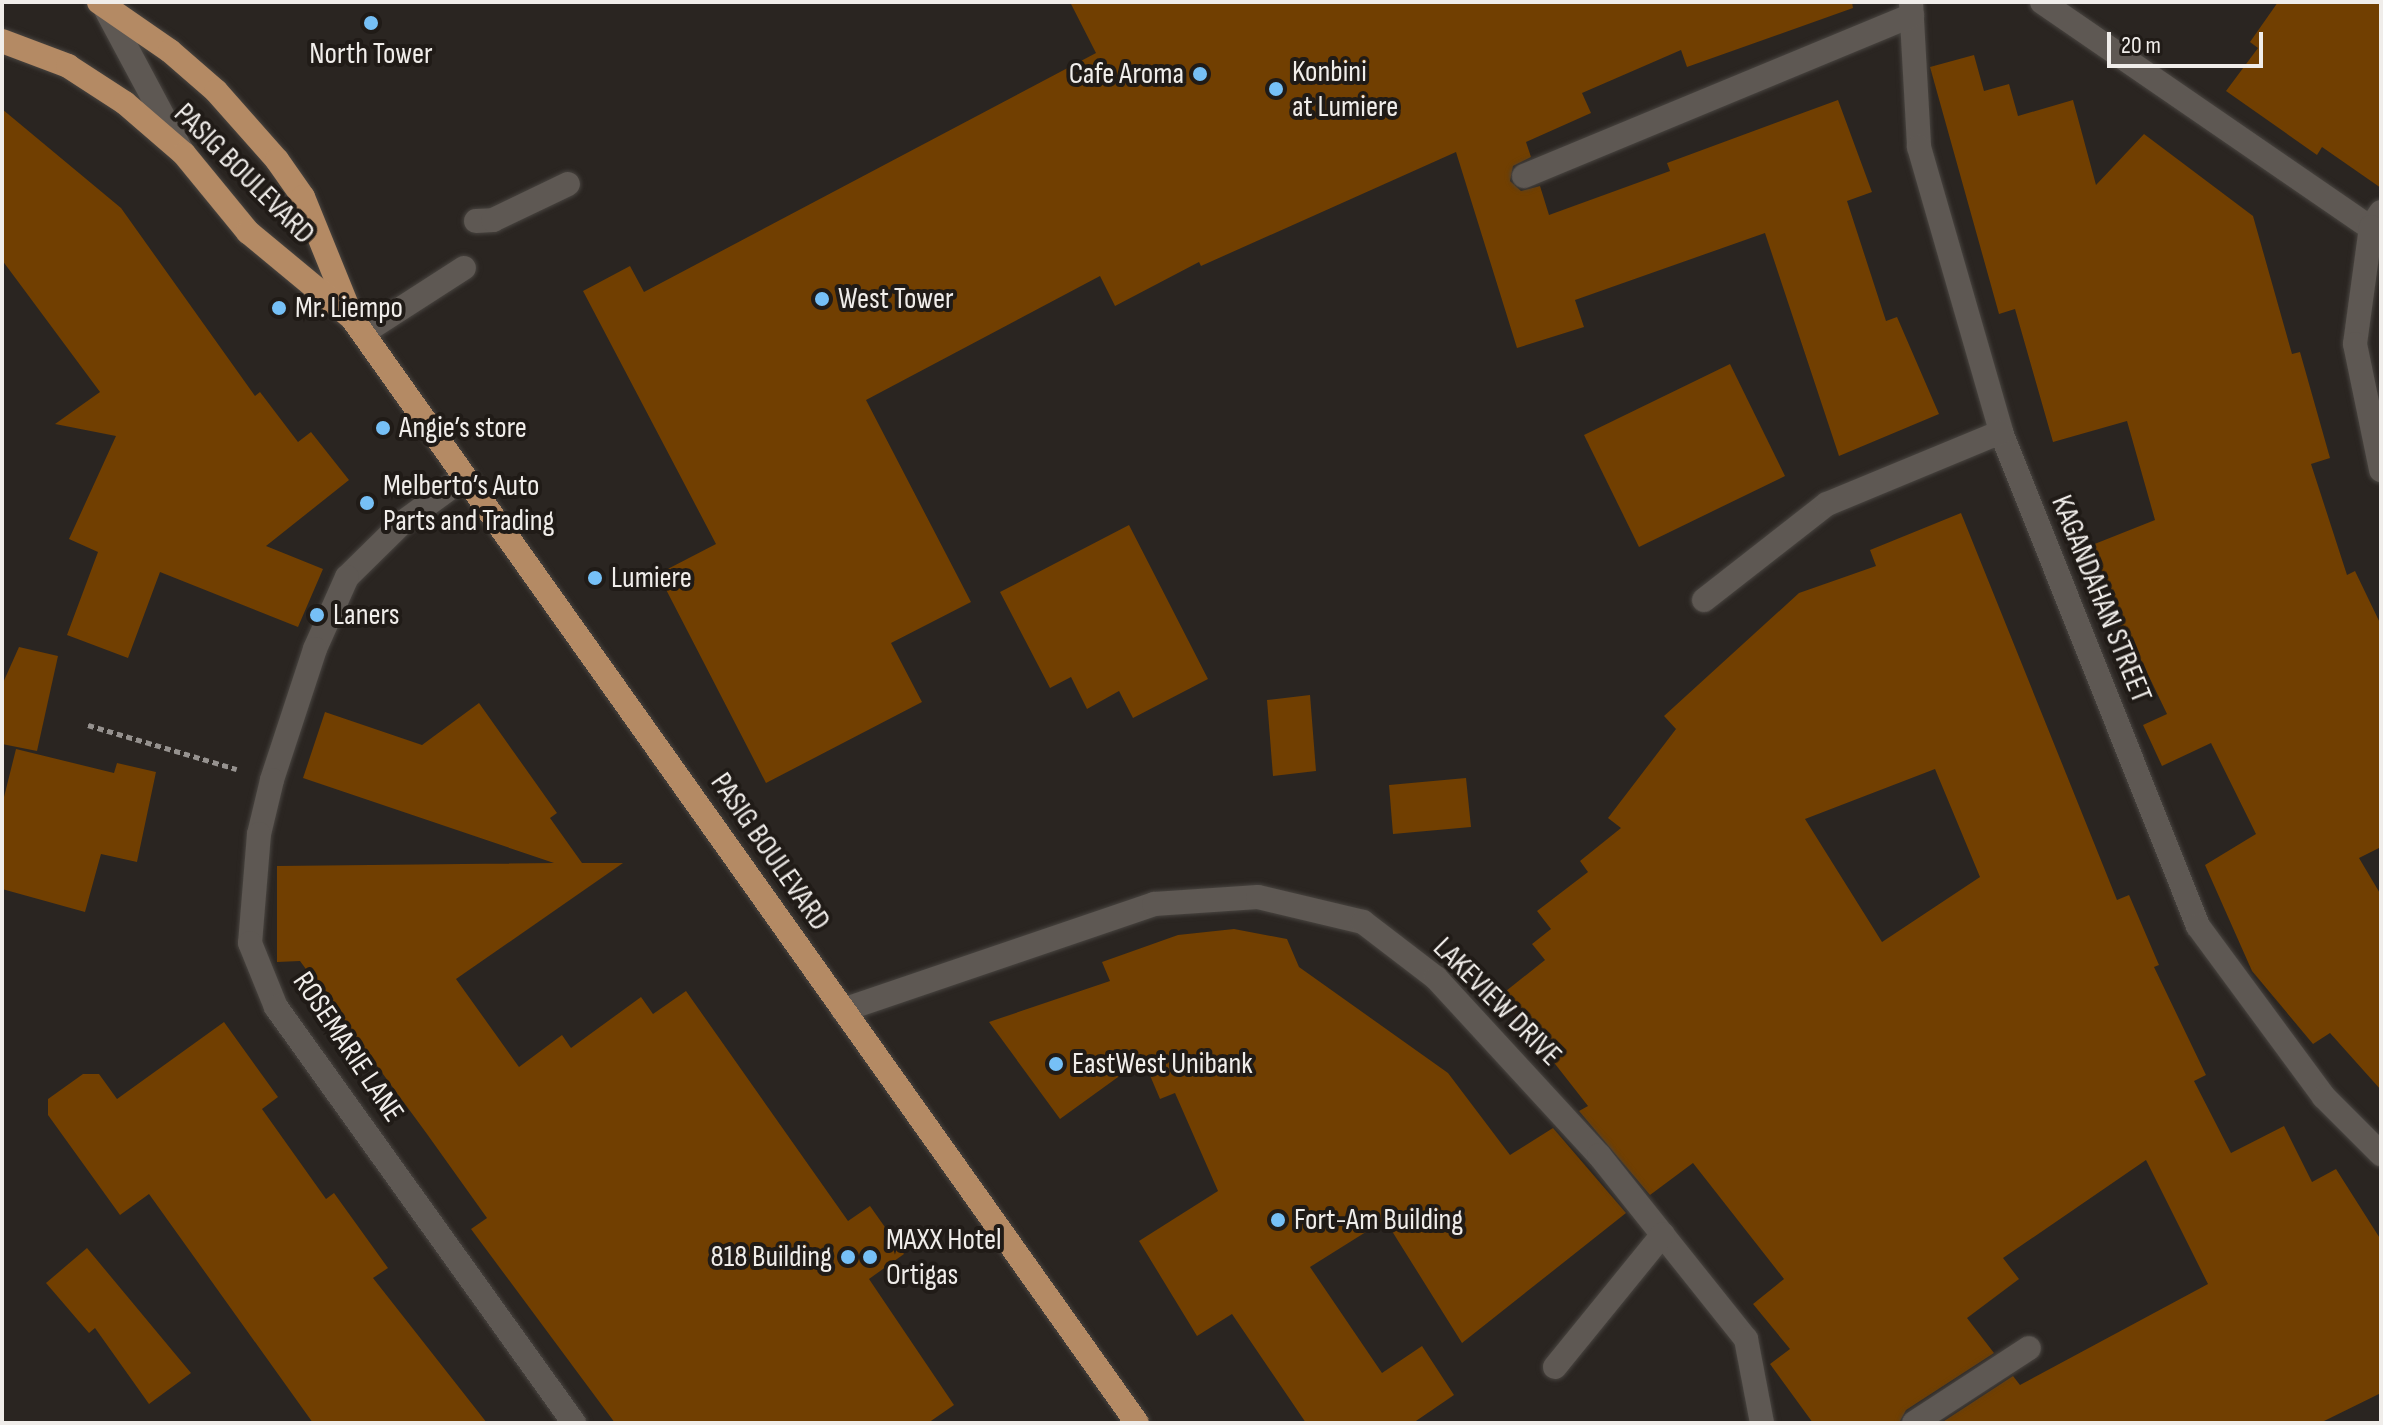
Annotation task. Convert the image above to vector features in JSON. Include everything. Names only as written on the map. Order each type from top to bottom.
[{"type":"main road","name":"PASIG BOULEVARD","points":[[101,3],[216,91],[277,160],[303,197],[357,325],[1137,1423]]},
{"type":"main road","name":"PASIG BOULEVARD","points":[[2,41],[47,56],[89,78],[184,154],[248,232],[357,325]]},
{"type":"street","points":[[2042,2],[2378,225],[2355,344],[2381,470]]},
{"type":"street","points":[[101,3],[184,154]]},
{"type":"street","points":[[1524,176],[1912,9]]},
{"type":"street","name":"KAGANDAHAN STREET","points":[[1912,9],[1919,147],[2001,432],[2198,926],[2324,1097],[2381,1154]]},
{"type":"street","points":[[476,221],[493,220],[568,184]]},
{"type":"street","points":[[357,325],[464,268]]},
{"type":"street","points":[[1704,600],[1827,504],[2001,432]]},
{"type":"street","name":"ROSEMARIE LANE","points":[[465,477],[402,523],[347,577],[315,649],[272,780],[259,834],[250,943],[276,1007],[574,1423]]},
{"type":"street","name":"LAKEVIEW DRIVE","points":[[843,1010],[1154,904],[1258,897],[1363,922],[1436,978],[1599,1155],[1663,1234],[1746,1339],[1762,1423]]},
{"type":"street","points":[[1555,1367],[1663,1234]]},
{"type":"street","points":[[1914,1423],[2029,1348]]},
{"type":"path","points":[[88,725],[272,780]]},
{"type":"building","points":[[1070,2],[1852,2],[1853,8],[1687,67],[1681,50],[1582,93],[1591,113],[1526,142],[1531,157],[1513,166],[1510,181],[1521,191],[1540,186],[1549,215],[1670,171],[1667,163],[1838,100],[1872,192],[1847,201],[1886,321],[1897,317],[1939,414],[1839,456],[1765,233],[1575,300],[1584,327],[1517,348],[1456,152],[1201,266],[1199,262],[1115,306],[1100,276],[866,400],[971,602],[891,643],[922,702],[766,783],[658,574],[716,544],[583,291],[630,266],[644,292],[1096,53]]},
{"type":"building","points":[[2278,2],[2381,2],[2381,188],[2322,147],[2317,155],[2226,91],[2258,48],[2250,42]]},
{"type":"building","points":[[1974,55],[1984,91],[2009,84],[2018,116],[2073,100],[2096,185],[2144,134],[2253,216],[2292,354],[2300,352],[2330,458],[2311,464],[2347,575],[2355,571],[2381,625],[2381,847],[2359,858],[2381,895],[2381,1090],[2330,1033],[2313,1044],[2252,971],[2205,865],[2256,834],[2211,743],[2162,766],[2143,725],[2167,714],[2126,629],[2120,632],[2087,547],[2155,520],[2127,421],[2053,442],[2015,309],[1999,314],[1930,67]]},
{"type":"building","points":[[2,109],[121,208],[255,396],[260,392],[298,442],[311,432],[349,480],[266,546],[323,569],[298,627],[160,572],[128,658],[67,635],[98,552],[69,539],[116,436],[55,424],[100,392],[2,260]]},
{"type":"building","points":[[1730,364],[1785,476],[1639,547],[1584,435]]},
{"type":"building","points":[[1961,513],[2117,900],[2129,895],[2159,965],[2154,967],[2206,1075],[2194,1081],[2231,1153],[2284,1126],[2312,1182],[2336,1169],[2381,1240],[2381,1393],[2320,1423],[1941,1423],[2013,1376],[2020,1385],[2208,1284],[2146,1160],[2003,1258],[2019,1279],[1967,1318],[1994,1353],[1906,1410],[1899,1423],[1813,1423],[1770,1364],[1790,1349],[1753,1304],[1784,1279],[1693,1163],[1650,1195],[1579,1111],[1588,1106],[1501,995],[1545,960],[1532,944],[1551,929],[1537,911],[1588,872],[1580,861],[1621,828],[1608,818],[1676,729],[1664,716],[1799,593],[1876,566],[1870,550]],"holes":[[[1935,769],[1980,877],[1882,942],[1805,819]]]},
{"type":"building","points":[[1129,525],[1208,679],[1133,718],[1119,691],[1087,709],[1071,677],[1050,688],[1000,592]]},
{"type":"building","points":[[19,647],[58,656],[37,751],[2,744],[2,685]]},
{"type":"building","points":[[1310,695],[1316,771],[1273,776],[1267,700]]},
{"type":"building","points":[[479,703],[557,813],[550,818],[582,863],[623,863],[456,979],[519,1067],[562,1035],[571,1048],[641,997],[653,1014],[686,991],[848,1221],[870,1206],[904,1254],[869,1279],[954,1405],[928,1423],[615,1423],[471,1229],[487,1218],[427,1134],[300,961],[277,962],[277,866],[554,863],[303,778],[325,712],[422,745]]},
{"type":"building","points":[[16,749],[114,773],[117,763],[156,772],[137,862],[101,854],[85,912],[2,889],[2,805]]},
{"type":"building","points":[[1466,778],[1471,827],[1393,834],[1389,785]]},
{"type":"building","points":[[1234,929],[1287,939],[1299,967],[1448,1073],[1510,1155],[1553,1128],[1626,1213],[1462,1343],[1385,1220],[1310,1267],[1382,1373],[1422,1346],[1454,1395],[1413,1423],[1306,1423],[1232,1314],[1197,1336],[1139,1241],[1218,1191],[1175,1093],[1160,1099],[1143,1059],[1060,1119],[989,1022],[1110,981],[1102,962],[1178,935]]},
{"type":"building","points":[[224,1022],[278,1097],[262,1109],[326,1199],[334,1193],[388,1268],[373,1278],[487,1423],[313,1423],[149,1194],[120,1215],[48,1115],[48,1099],[83,1074],[99,1074],[117,1099]]},
{"type":"building","points":[[87,1248],[191,1373],[149,1404],[95,1328],[89,1333],[46,1283]]},
{"type":"place","name":"North Tower","points":[[371,23]]},
{"type":"place","name":"Cafe Aroma","points":[[1200,74]]},
{"type":"place","name":"Konbini at Lumiere","points":[[1276,89]]},
{"type":"place","name":"West Tower","points":[[822,299]]},
{"type":"place","name":"Mr. Liempo","points":[[279,308]]},
{"type":"place","name":"Angie’s store","points":[[383,428]]},
{"type":"place","name":"Melberto’s Auto Parts and Trading","points":[[367,503]]},
{"type":"place","name":"Lumiere","points":[[595,578]]},
{"type":"place","name":"Laners","points":[[317,615]]},
{"type":"place","name":"EastWest Unibank","points":[[1056,1064]]},
{"type":"place","name":"Fort-Am Building","points":[[1278,1220]]},
{"type":"place","name":"818 Building","points":[[848,1257]]},
{"type":"place","name":"MAXX Hotel Ortigas","points":[[870,1257]]}]
